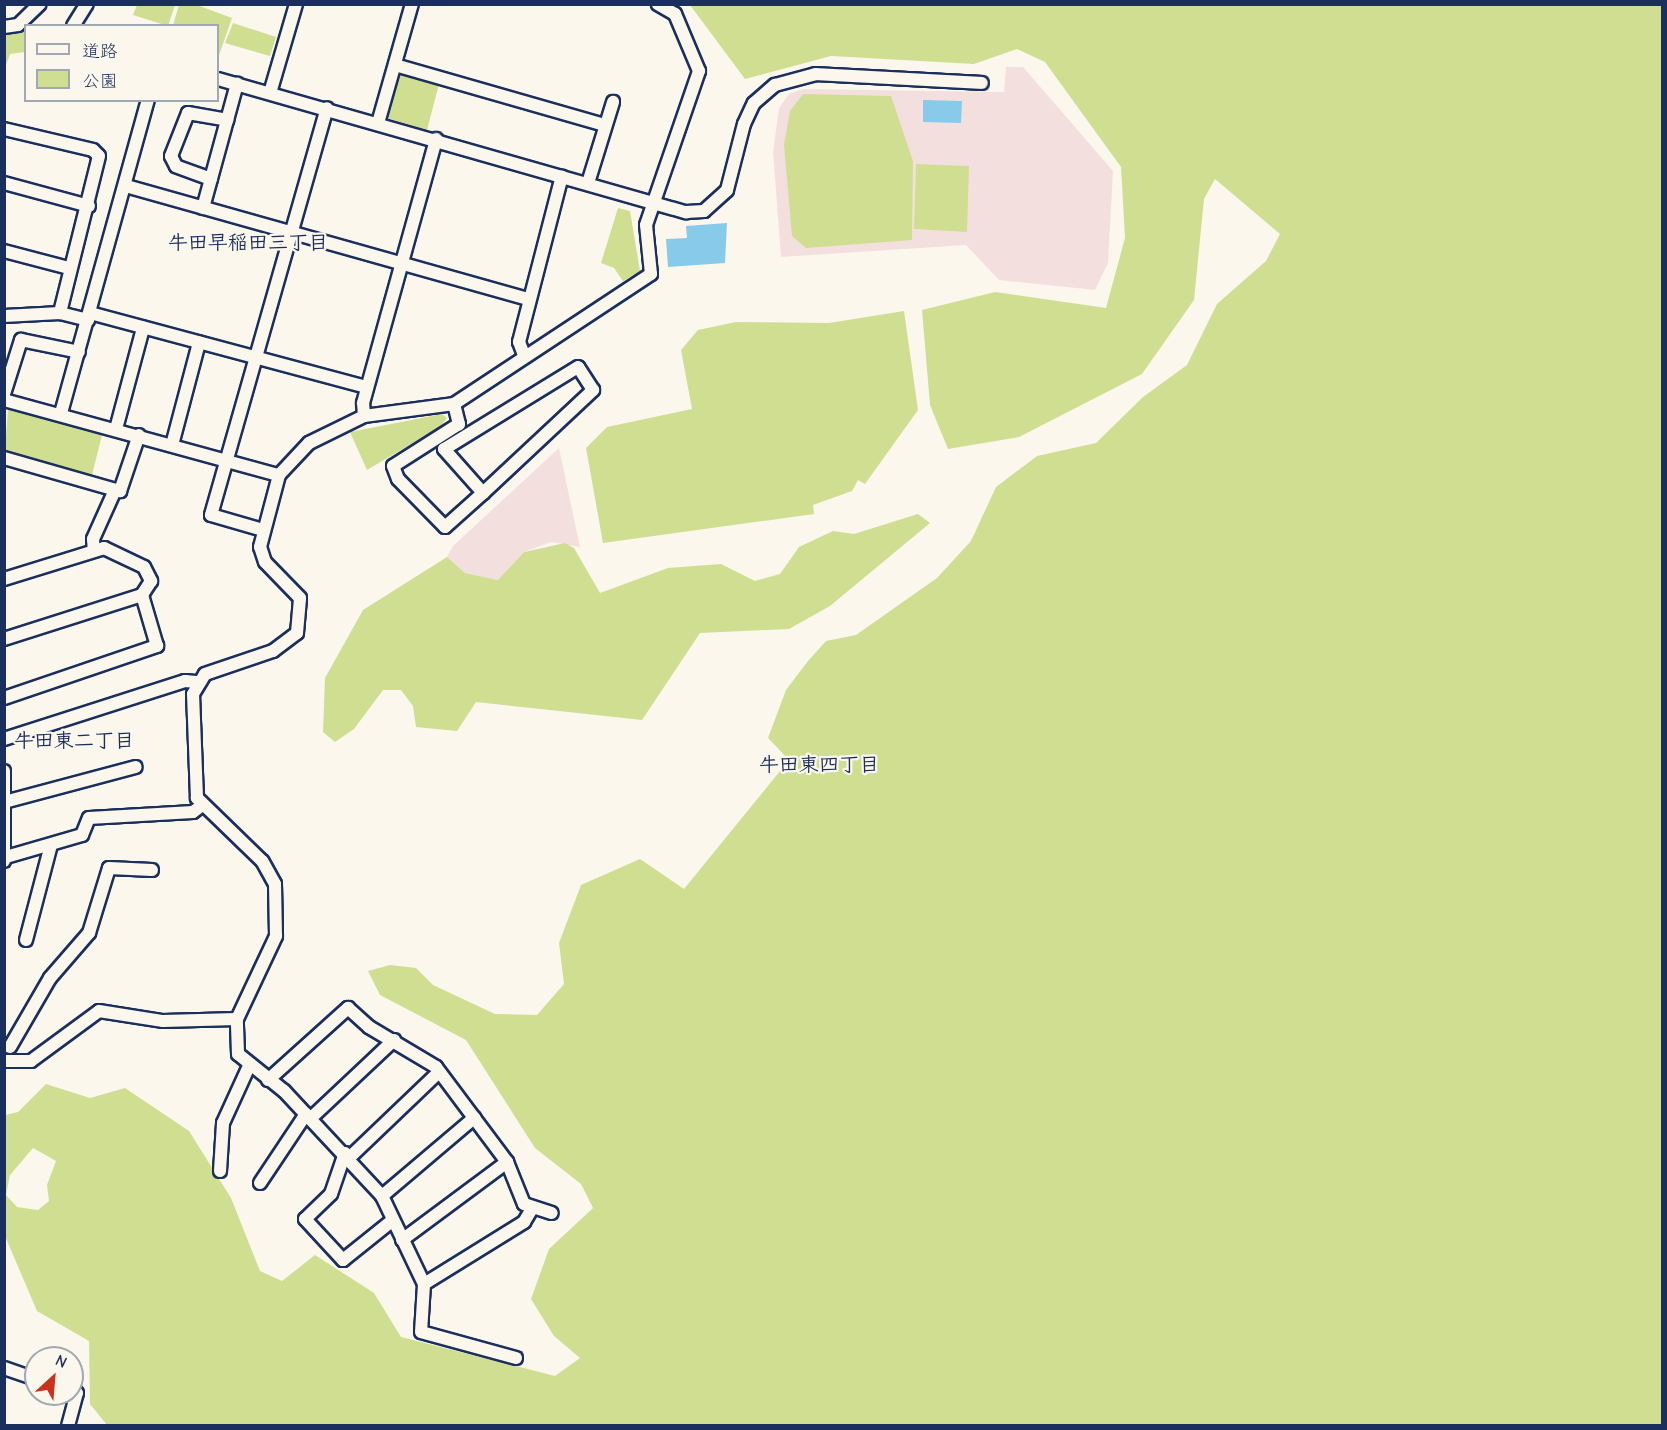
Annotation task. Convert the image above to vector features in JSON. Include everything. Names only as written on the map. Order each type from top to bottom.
[{"type":"street","points":[[4,27],[18,25],[40,4]]},
{"type":"street","points":[[74,24],[87,4]]},
{"type":"street","points":[[270,93],[296,4]]},
{"type":"street","points":[[378,123],[412,4]]},
{"type":"street","points":[[4,739],[185,681],[196,682],[205,674],[281,648],[297,633],[300,598],[265,562],[262,530],[279,475],[309,443],[364,417],[454,404],[524,355],[651,274],[646,225],[699,71],[675,14],[658,4]]},
{"type":"street","points":[[395,65],[604,125]]},
{"type":"street","points":[[219,79],[588,183],[654,206],[686,212],[704,212],[718,203],[728,190],[754,103],[798,75],[982,83]]},
{"type":"street","points":[[203,208],[237,84]]},
{"type":"street","points":[[61,413],[126,186],[147,102]]},
{"type":"street","points":[[588,183],[604,125],[613,102]]},
{"type":"street","points":[[262,530],[211,515],[327,108]]},
{"type":"street","points":[[211,178],[177,166],[171,156],[188,113],[227,120]]},
{"type":"street","points":[[4,129],[93,150],[99,156],[89,206],[69,268],[60,313]]},
{"type":"street","points":[[364,417],[367,387],[436,139]]},
{"type":"street","points":[[524,355],[519,342],[528,299],[562,176]]},
{"type":"street","points":[[4,183],[89,206]]},
{"type":"street","points":[[126,186],[528,299]]},
{"type":"street","points":[[4,251],[69,268]]},
{"type":"street","points":[[4,316],[60,313],[89,317],[143,328],[256,360],[367,387]]},
{"type":"street","points":[[116,429],[143,328]]},
{"type":"street","points":[[4,394],[21,340],[79,351]]},
{"type":"street","points":[[172,445],[199,344]]},
{"type":"street","points":[[454,404],[459,424],[393,466],[398,479],[444,527],[483,493],[593,390],[578,366],[444,449],[483,493]]},
{"type":"street","points":[[4,400],[61,413],[279,475]]},
{"type":"street","points":[[94,551],[93,539],[115,490],[126,482],[139,435]]},
{"type":"street","points":[[4,458],[115,490]]},
{"type":"street","points":[[4,579],[104,548],[144,567],[151,581],[142,595],[4,639]]},
{"type":"street","points":[[4,698],[157,646],[142,595]]},
{"type":"street","points":[[196,682],[195,785],[201,807],[262,861],[275,884],[276,936],[237,1019],[238,1054],[308,1116],[347,1155],[382,1196],[424,1284],[422,1332],[516,1358]]},
{"type":"street","points":[[8,801],[136,767]]},
{"type":"street","points":[[4,771],[8,801],[5,859],[82,835],[90,818],[193,812],[201,807]]},
{"type":"street","points":[[26,940],[51,845]]},
{"type":"street","points":[[152,870],[109,868],[89,933],[50,978],[6,1051],[31,1061],[99,1011],[163,1022],[237,1019]]},
{"type":"street","points":[[268,1080],[348,1008],[439,1072],[507,1162],[524,1204],[552,1213]]},
{"type":"street","points":[[260,1183],[308,1116],[394,1040]]},
{"type":"street","points":[[220,1171],[224,1123],[249,1066]]},
{"type":"street","points":[[393,1220],[343,1260],[304,1219],[332,1194],[347,1155],[439,1072]]},
{"type":"street","points":[[382,1196],[474,1118]]},
{"type":"street","points":[[402,1240],[507,1162]]},
{"type":"street","points":[[424,1284],[524,1222],[533,1207]]},
{"type":"street","points":[[4,1368],[24,1375]]},
{"type":"street","points":[[68,1425],[73,1406]]},
{"type":"shaded area","points":[[1006,67],[1023,67],[1113,171],[1108,263],[1095,290],[999,280],[966,245],[781,257],[773,152],[779,108],[789,94],[803,89],[1004,92]]},
{"type":"shaded area","points":[[559,448],[580,547],[551,542],[524,552],[498,580],[465,573],[447,557],[453,546]]},
{"type":"green space","points":[[137,4],[175,5],[169,24],[133,15]]},
{"type":"green space","points":[[179,5],[197,5],[232,18],[219,55],[219,24],[173,24]]},
{"type":"green space","points":[[690,5],[1662,5],[1662,1425],[107,1425],[90,1404],[89,1341],[37,1311],[5,1236],[5,1115],[18,1112],[46,1084],[90,1098],[125,1088],[189,1131],[231,1198],[260,1271],[282,1281],[315,1255],[374,1293],[401,1337],[555,1376],[580,1358],[554,1336],[531,1299],[549,1249],[593,1208],[581,1184],[535,1148],[466,1040],[380,995],[368,971],[390,965],[416,968],[433,985],[495,1014],[537,1015],[564,984],[559,943],[581,885],[640,859],[684,889],[789,760],[768,738],[786,690],[826,641],[856,635],[937,578],[971,541],[996,487],[1037,456],[1096,443],[1143,397],[1187,365],[1217,304],[1266,261],[1280,234],[1215,179],[1204,199],[1194,300],[1142,374],[1019,437],[948,449],[930,405],[922,310],[995,292],[1106,308],[1125,238],[1121,167],[1045,62],[1017,49],[974,64],[831,56],[745,79]],"holes":[[[33,1148],[56,1161],[47,1185],[49,1201],[38,1210],[17,1207],[6,1195],[10,1175]]]},
{"type":"green space","points":[[233,23],[276,37],[270,56],[225,43]]},
{"type":"green space","points":[[24,27],[24,52],[10,54],[5,68],[5,35]]},
{"type":"green space","points":[[400,72],[439,84],[427,130],[387,118]]},
{"type":"green space","points":[[803,94],[891,96],[913,161],[912,240],[806,248],[792,236],[784,145],[790,111]]},
{"type":"green space","points":[[916,164],[969,166],[967,232],[914,229]]},
{"type":"green space","points":[[618,208],[630,211],[640,271],[623,281],[614,268],[601,263]]},
{"type":"green space","points":[[904,311],[918,410],[865,484],[858,480],[852,491],[813,505],[814,514],[603,543],[586,448],[607,427],[692,409],[681,350],[698,330],[736,322],[829,323]]},
{"type":"green space","points":[[8,409],[103,431],[92,475],[5,451]]},
{"type":"green space","points":[[442,414],[447,418],[441,426],[367,470],[350,432]]},
{"type":"green space","points":[[918,514],[930,523],[830,606],[789,629],[700,633],[642,720],[476,702],[457,731],[416,727],[413,706],[401,690],[383,690],[354,729],[335,742],[323,732],[325,678],[363,610],[447,557],[465,573],[498,580],[524,552],[565,543],[574,548],[600,593],[668,568],[721,564],[755,581],[780,574],[799,547],[833,531],[854,534]]},
{"type":"water","points":[[923,100],[962,101],[961,123],[923,122]]},
{"type":"water","points":[[727,223],[725,263],[668,267],[666,239],[687,238],[686,226]]},
{"type":"district","name":"牛田早稲田三丁目","points":[[248,242]]},
{"type":"district","name":"牛田東二丁目","points":[[74,740]]},
{"type":"district","name":"牛田東四丁目","points":[[819,764]]}]
